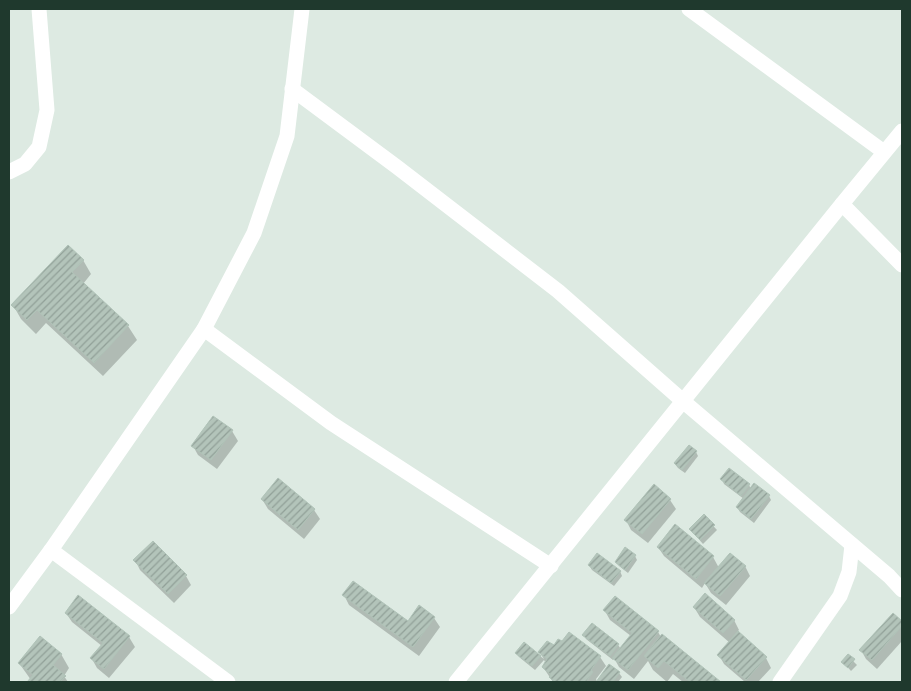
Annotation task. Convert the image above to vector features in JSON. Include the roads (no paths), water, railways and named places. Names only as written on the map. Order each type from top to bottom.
[{"type":"street","points":[[9,172],[24,164],[39,146],[47,110],[38,9]]},
{"type":"street","points":[[9,607],[51,550],[204,329],[254,233],[286,136],[302,9]]},
{"type":"street","points":[[689,9],[884,152]]},
{"type":"street","points":[[292,89],[558,291],[684,402],[889,576],[902,590]]},
{"type":"street","points":[[456,682],[902,131]]},
{"type":"street","points":[[842,204],[902,265]]},
{"type":"street","points":[[204,329],[331,423],[550,566]]},
{"type":"street","points":[[780,682],[840,596],[849,572],[852,545]]},
{"type":"street","points":[[51,550],[228,682]]}]
